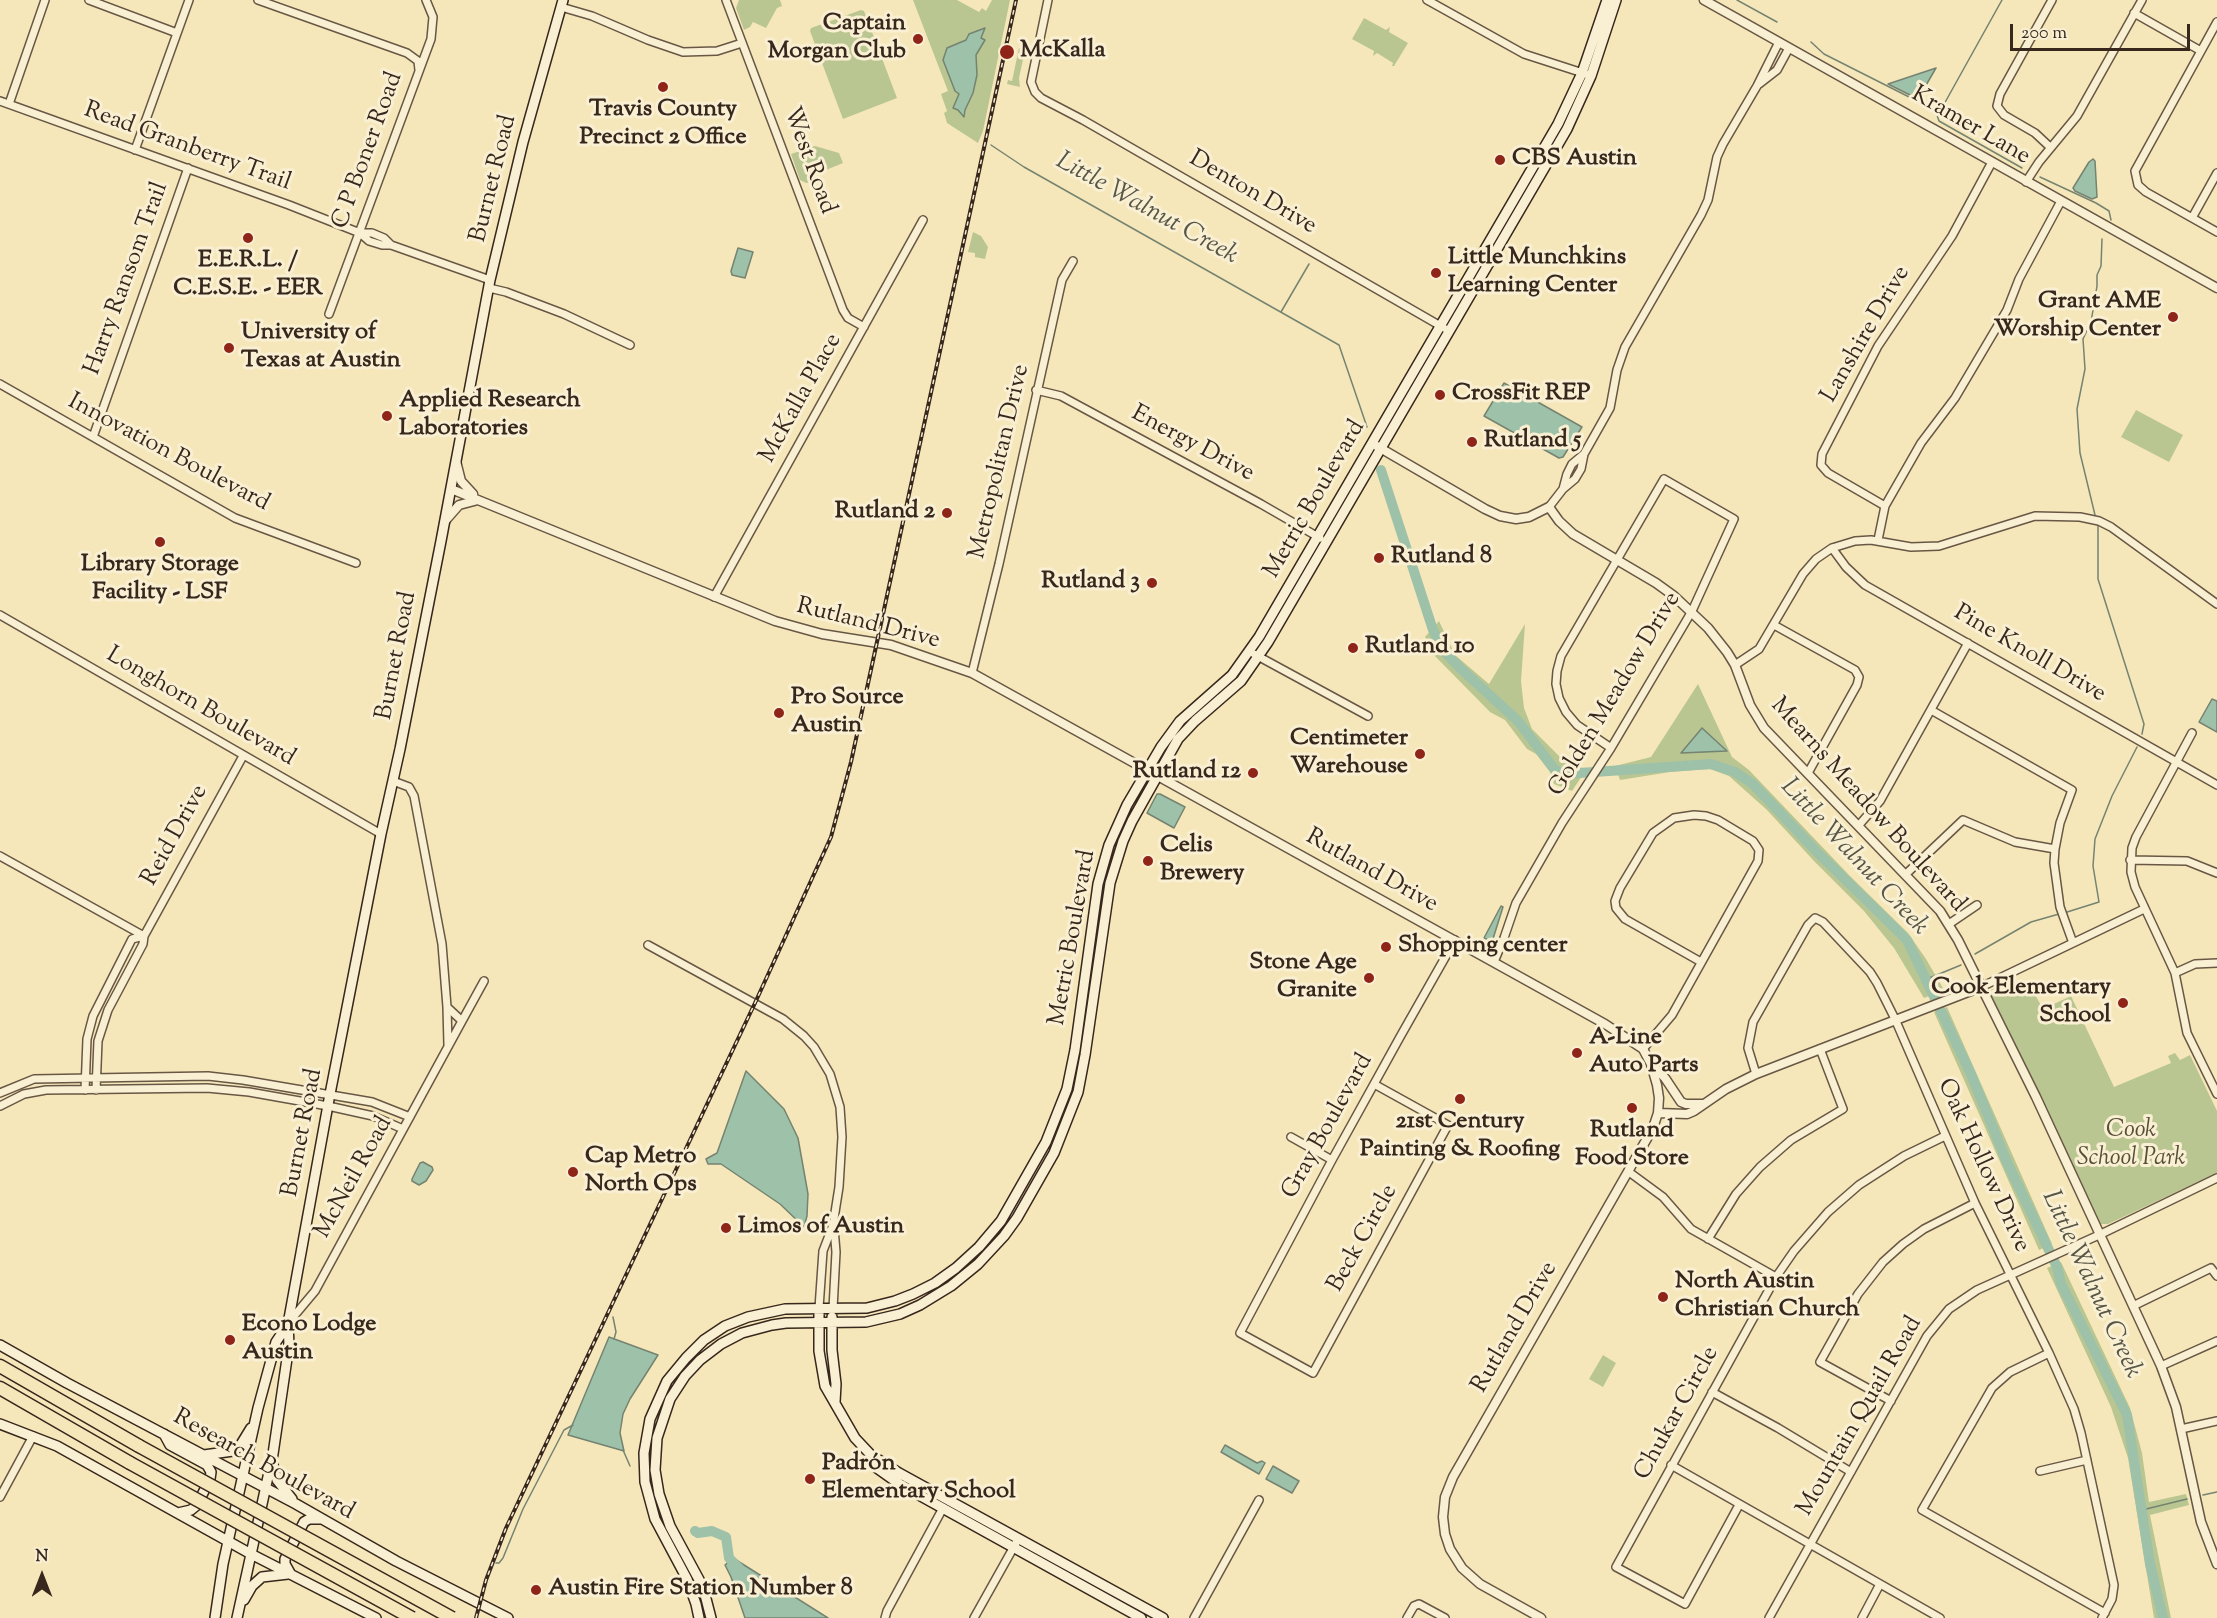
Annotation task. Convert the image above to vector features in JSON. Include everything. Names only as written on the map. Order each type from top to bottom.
[{"type":"highway","points":[[0,1366],[452,1618]]},
{"type":"highway","points":[[0,1388],[411,1618]]},
{"type":"highway","points":[[0,1399],[53,1419]]},
{"type":"main road","name":"Metric Boulevard","points":[[1587,75],[1606,0]]},
{"type":"main road","name":"Metric Boulevard","points":[[711,1618],[703,1587],[664,1510],[657,1481],[655,1454],[657,1438],[676,1388],[700,1360],[721,1344],[742,1333],[772,1324],[866,1322],[910,1310],[951,1286],[990,1252],[1011,1227],[1054,1153],[1075,1100],[1085,1055],[1107,900],[1123,841],[1169,752],[1187,728],[1243,679],[1255,654],[1445,328],[1567,129],[1616,0]]},
{"type":"main road","name":"Burnet Road","points":[[237,1618],[272,1461],[289,1345],[288,1324],[330,1094],[451,489],[489,284],[523,142],[562,3]]},
{"type":"main road","name":"Metric Boulevard","points":[[699,1618],[687,1579],[653,1514],[645,1482],[645,1445],[655,1406],[667,1381],[692,1351],[720,1330],[748,1317],[785,1309],[867,1308],[913,1294],[935,1283],[956,1268],[982,1244],[1001,1221],[1053,1129],[1065,1097],[1075,1050],[1095,898],[1113,834],[1147,770],[1180,721],[1255,654]]},
{"type":"main road","points":[[1235,672],[1243,679]]},
{"type":"main road","points":[[1095,898],[1107,900]]},
{"type":"main road","points":[[1065,1097],[1075,1100]]},
{"type":"main road","points":[[982,1244],[990,1252]]},
{"type":"main road","points":[[819,1308],[820,1367],[825,1386],[830,1388],[855,1438],[871,1455],[943,1508],[1141,1618]]},
{"type":"main road","points":[[833,1309],[832,1350],[836,1384],[835,1401]]},
{"type":"main road","name":"Burnet Road","points":[[215,1618],[228,1542],[255,1421],[276,1342],[288,1324]]},
{"type":"main road","name":"Research Boulevard","points":[[0,1345],[67,1383],[267,1488],[396,1561],[508,1618]]},
{"type":"main road","points":[[692,1351],[700,1360]]},
{"type":"main road","points":[[204,1456],[234,1451],[240,1446],[255,1421]]},
{"type":"main road","points":[[0,1424],[33,1436],[78,1458],[228,1542],[376,1618]]},
{"type":"main road","points":[[164,1434],[170,1445],[207,1465],[211,1472],[210,1479],[197,1505],[191,1510],[178,1513]]},
{"type":"main road","points":[[272,1461],[277,1480],[296,1504]]},
{"type":"main road","points":[[645,1482],[657,1481]]},
{"type":"main road","points":[[918,1489],[1018,1538],[1163,1618]]},
{"type":"main road","points":[[653,1514],[664,1510]]},
{"type":"main road","points":[[291,1574],[285,1564],[285,1559],[304,1522],[309,1519],[322,1519]]},
{"type":"main road","points":[[240,1607],[252,1586],[262,1577],[291,1574]]},
{"type":"street","points":[[9,104],[45,0]]},
{"type":"street","points":[[89,0],[177,33]]},
{"type":"street","points":[[135,150],[189,0]]},
{"type":"street","points":[[258,0],[407,53],[418,61],[419,70]]},
{"type":"street","name":"C P Boner Road","points":[[329,314],[431,39],[433,17],[426,0]]},
{"type":"street","name":"West Road","points":[[727,0],[843,310],[848,318],[864,327]]},
{"type":"street","name":"Denton Drive","points":[[1048,0],[1031,82],[1035,92],[1041,98],[1445,328]]},
{"type":"street","points":[[1427,0],[1524,54],[1587,75]]},
{"type":"street","name":"Kramer Lane","points":[[1704,0],[2217,288]]},
{"type":"street","points":[[2050,147],[2035,133],[2004,115],[1997,106],[2000,94],[2052,0]]},
{"type":"street","points":[[2026,182],[2050,147],[2077,116],[2142,0]]},
{"type":"street","points":[[562,3],[648,40],[683,52],[717,51],[742,42]]},
{"type":"street","points":[[2134,13],[2200,51]]},
{"type":"street","points":[[2217,22],[2135,171],[2138,185],[2146,192],[2217,232]]},
{"type":"street","points":[[1377,445],[1485,510],[1500,516],[1516,519],[1528,517],[1549,507],[1563,489],[1572,464],[1584,454],[1610,408],[1617,370],[1625,346],[1701,215],[1712,185],[1717,157],[1779,42]]},
{"type":"street","points":[[1757,86],[1777,70],[1789,48]]},
{"type":"street","name":"Read Granberry Trail","points":[[0,101],[188,168],[360,233],[369,241],[391,245],[564,314],[630,345]]},
{"type":"street","name":"Lanshire Drive","points":[[1885,507],[1828,473],[1821,465],[1822,454],[1878,346],[1952,236],[1992,162]]},
{"type":"street","name":"Harry Ransom Trail","points":[[93,437],[188,168]]},
{"type":"street","points":[[2192,218],[2217,173]]},
{"type":"street","points":[[1878,540],[1885,507],[1921,443],[1955,398],[2007,310],[2019,279],[2061,201]]},
{"type":"street","name":"McKalla Place","points":[[714,597],[923,220]]},
{"type":"street","name":"Metropolitan Drive","points":[[972,673],[999,564],[1062,280],[1073,261]]},
{"type":"street","name":"Innovation Boulevard","points":[[0,384],[235,518],[356,563]]},
{"type":"street","name":"Energy Drive","points":[[1036,390],[1061,396],[1322,539]]},
{"type":"street","points":[[456,461],[464,486],[480,500]]},
{"type":"street","name":"Golden Meadow Drive","points":[[1494,962],[1516,903],[1692,611],[1734,519],[1664,479],[1617,559]]},
{"type":"street","name":"Rutland Drive","points":[[451,489],[789,626],[822,634],[891,645],[972,673],[1455,940],[1615,1030],[1643,1049],[1658,1085],[1658,1113],[1653,1128],[1453,1477],[1445,1497],[1443,1517],[1445,1534],[1450,1549],[1462,1568],[1480,1584],[1541,1618]]},
{"type":"street","points":[[444,521],[459,505],[480,500]]},
{"type":"street","name":"Mearns Meadow Boulevard","points":[[1549,507],[1559,521],[1573,534],[1656,583],[1692,611],[1708,628],[1735,665],[1750,705],[1764,728],[1906,874],[1949,924],[2036,1097],[2161,1366],[2181,1429],[2201,1522],[2213,1545],[2217,1564]]},
{"type":"street","points":[[1735,665],[1759,649],[1803,573],[1832,548],[1855,541],[1878,540],[1911,547],[1939,546],[2035,516],[2080,517],[2099,521],[2111,527],[2217,604]]},
{"type":"street","name":"Pine Knoll Drive","points":[[1832,548],[1846,567],[1865,585],[2217,785]]},
{"type":"street","points":[[1611,748],[1577,725],[1566,712],[1559,698],[1556,684],[1562,656],[1617,559]]},
{"type":"street","name":"Longhorn Boulevard","points":[[0,615],[381,834]]},
{"type":"street","points":[[1774,625],[1855,670],[1859,677],[1857,685],[1808,773]]},
{"type":"street","points":[[1859,825],[1880,801],[1968,643]]},
{"type":"street","points":[[1255,654],[1368,716]]},
{"type":"street","points":[[1931,710],[2072,790],[2060,823],[2055,849],[2055,876],[2061,911],[2073,943]]},
{"type":"street","points":[[2192,733],[2136,837],[2130,860],[2132,879],[2175,973],[2184,1024],[2215,1082],[2217,1094]]},
{"type":"street","name":"Reid Drive","points":[[96,1090],[98,1041],[104,1020],[143,944],[144,936],[243,756]]},
{"type":"street","name":"McNeil Road","points":[[393,781],[409,787],[414,796],[442,944],[448,1045]]},
{"type":"street","points":[[1643,1049],[1672,1015],[1758,861],[1759,850],[1753,841],[1718,820],[1694,815],[1674,819],[1653,833],[1617,894],[1616,908],[1625,919],[1701,962]]},
{"type":"street","points":[[1906,874],[1963,820],[2015,842],[2055,849]]},
{"type":"street","points":[[0,857],[144,936]]},
{"type":"street","points":[[2130,860],[2187,861],[2217,873]]},
{"type":"street","points":[[1949,924],[1977,905]]},
{"type":"street","points":[[1658,1113],[1687,1114],[1726,1089],[1756,1074],[1981,987],[2144,909]]},
{"type":"street","name":"Oak Hollow Drive","points":[[1756,1074],[1748,1048],[1753,1022],[1808,925],[1815,918],[1824,922],[1870,972],[1895,1019],[1975,1203],[2049,1353],[2078,1420],[2114,1585],[2112,1599],[2104,1615]]},
{"type":"street","name":"Reid Drive","points":[[85,1090],[87,1039],[93,1016],[132,939],[144,936]]},
{"type":"street","name":"Gray Boulevard","points":[[1240,1333],[1332,1160],[1455,940]]},
{"type":"street","points":[[648,945],[783,1019],[804,1036],[822,1058],[836,1090],[842,1124],[838,1187],[833,1225],[823,1251],[819,1308]]},
{"type":"street","points":[[2175,973],[2195,964],[2217,963]]},
{"type":"street","name":"McNeil Road","points":[[288,1324],[315,1291],[484,981]]},
{"type":"street","points":[[447,1007],[462,1020]]},
{"type":"street","points":[[1708,1239],[1731,1202],[1760,1167],[1791,1140],[1843,1109],[1820,1049]]},
{"type":"street","points":[[1651,1064],[1665,1078],[1681,1102],[1693,1105],[1705,1103]]},
{"type":"street","points":[[0,1093],[34,1079],[218,1077],[379,1103],[410,1117]]},
{"type":"street","name":"Beck Circle","points":[[1240,1333],[1312,1373],[1448,1125],[1374,1084]]},
{"type":"street","points":[[0,1106],[34,1091],[207,1088],[249,1092],[328,1106],[373,1116],[404,1129]]},
{"type":"street","name":"Chukar Circle","points":[[1739,1505],[1685,1604],[1616,1567],[1776,1277],[1810,1232],[1844,1197],[1885,1167],[1945,1136]]},
{"type":"street","points":[[1291,1137],[1332,1160]]},
{"type":"street","points":[[1629,1172],[1664,1197],[1691,1229],[1776,1277]]},
{"type":"street","name":"Mountain Quail Road","points":[[1769,1618],[1927,1336],[1941,1317],[1968,1295],[2217,1178]]},
{"type":"street","points":[[1891,1401],[1820,1362],[1858,1294],[1883,1262],[1924,1229],[1975,1203]]},
{"type":"street","points":[[833,1225],[836,1252],[833,1309]]},
{"type":"street","points":[[2133,1306],[2211,1268],[2217,1276]]},
{"type":"street","points":[[2161,1366],[2217,1341]]},
{"type":"street","points":[[2049,1353],[2010,1372],[1992,1388],[1922,1510],[2104,1615]]},
{"type":"street","points":[[1712,1392],[1851,1472]]},
{"type":"street","points":[[2181,1429],[2217,1421]]},
{"type":"street","points":[[0,1497],[33,1436]]},
{"type":"street","points":[[2040,1471],[2086,1460]]},
{"type":"street","points":[[1671,1465],[1940,1618]]},
{"type":"street","points":[[1194,1618],[1259,1500]]},
{"type":"street","points":[[885,1618],[885,1613],[943,1508]]},
{"type":"street","points":[[974,1618],[1018,1538]]},
{"type":"street","points":[[1862,1618],[1880,1584]]},
{"type":"street","points":[[1407,1618],[1414,1606],[1420,1604],[1445,1618]]},
{"type":"green space","points":[[739,0],[780,0],[782,6],[777,8],[766,28],[753,22],[744,30],[736,8]]},
{"type":"green space","points":[[913,0],[957,0],[979,12],[982,8],[986,11],[992,0],[1010,0],[983,131],[978,143],[947,123],[944,113],[947,111],[941,94],[948,91]]},
{"type":"green space","points":[[861,10],[864,11],[897,98],[843,119],[810,31],[811,28]]},
{"type":"green space","points":[[1364,18],[1386,30],[1390,27],[1389,32],[1408,43],[1394,66],[1377,53],[1373,56],[1374,51],[1352,39]]},
{"type":"green space","points":[[1019,48],[1025,50],[1019,78],[1020,87],[1007,84],[1008,80],[1012,81]]},
{"type":"green space","points":[[815,146],[839,153],[843,163],[809,177],[811,182],[806,183],[800,180],[791,154]]},
{"type":"green space","points":[[973,232],[981,236],[988,247],[985,259],[975,257],[975,253],[968,252]]},
{"type":"green space","points":[[2136,410],[2183,435],[2169,462],[2121,437]]},
{"type":"green space","points":[[1439,621],[1455,655],[1489,684],[1525,624],[1521,681],[1524,708],[1532,729],[1560,757],[1586,770],[1572,791],[1554,784],[1550,772],[1536,754],[1527,749],[1505,720],[1490,712],[1430,651],[1425,637]]},
{"type":"green space","points":[[1698,684],[1732,757],[1749,770],[1908,933],[1944,990],[1924,998],[1894,948],[1864,911],[1767,810],[1729,776],[1710,769],[1670,772],[1620,780],[1615,766],[1651,757]]},
{"type":"green space","name":"Cook School Park","points":[[2013,979],[2033,991],[2043,1009],[2071,996],[2114,1087],[2171,1063],[2168,1056],[2175,1053],[2180,1060],[2190,1055],[2217,1111],[2217,1173],[2108,1224],[2101,1224],[1989,991]]},
{"type":"green space","points":[[1947,1007],[2052,1244],[2039,1250],[1934,1012]]},
{"type":"green space","points":[[2061,1262],[2130,1408],[2142,1453],[2149,1502],[2186,1494],[2189,1505],[2150,1515],[2171,1618],[2154,1618],[2128,1458],[2111,1407],[2047,1268]]},
{"type":"green space","points":[[1603,1355],[1616,1363],[1603,1387],[1589,1379]]},
{"type":"shaded area","points":[[985,28],[981,38],[985,40],[976,55],[977,75],[973,93],[964,117],[953,108],[959,94],[955,91],[943,60],[947,48],[966,40],[969,34]]},
{"type":"shaded area","points":[[1936,68],[1918,99],[1888,84]]},
{"type":"shaded area","points":[[2093,159],[2097,197],[2092,199],[2073,188]]},
{"type":"shaded area","points":[[738,248],[753,252],[745,278],[732,275],[731,271]]},
{"type":"shaded area","points":[[1504,383],[1582,427],[1563,457],[1559,458],[1484,416]]},
{"type":"shaded area","points":[[2212,699],[2217,701],[2217,732],[2199,722]]},
{"type":"shaded area","points":[[1702,728],[1727,751],[1681,753]]},
{"type":"shaded area","points":[[1157,794],[1185,807],[1174,828],[1147,813]]},
{"type":"shaded area","points":[[1501,906],[1503,907],[1492,942],[1484,938]]},
{"type":"shaded area","points":[[746,1071],[784,1109],[798,1138],[808,1194],[804,1227],[780,1204],[721,1164],[708,1164],[706,1159],[717,1153]]},
{"type":"shaded area","points":[[423,1162],[433,1170],[426,1181],[419,1185],[412,1179],[420,1163]]},
{"type":"shaded area","points":[[609,1337],[658,1355],[623,1414],[620,1433],[624,1451],[568,1435]]},
{"type":"shaded area","points":[[1225,1445],[1257,1463],[1262,1461],[1265,1463],[1259,1474],[1221,1452]]},
{"type":"shaded area","points":[[1273,1466],[1299,1481],[1292,1493],[1266,1479]]},
{"type":"shaded area","points":[[733,1558],[828,1618],[745,1618],[725,1565]]},
{"type":"waterway","points":[[1737,0],[1777,22]]},
{"type":"waterway","points":[[1938,115],[2002,0]]},
{"type":"waterway","points":[[1811,42],[1824,54],[1923,104]]},
{"type":"waterway","points":[[1936,112],[1939,121],[2022,168]]},
{"type":"waterway","name":"Little Walnut Creek","points":[[991,145],[1024,167],[1339,345],[1367,427]]},
{"type":"waterway","points":[[2040,177],[2096,203],[2109,211],[2111,220]]},
{"type":"waterway","points":[[2095,515],[2080,453],[2077,409],[2085,369],[2083,339],[2091,322],[2097,275],[2101,266],[2102,239]]},
{"type":"waterway","name":"Little Walnut Creek","points":[[1281,312],[1309,264]]},
{"type":"waterway","name":"Little Walnut Creek","points":[[1381,470],[1433,630],[1443,650],[1518,721],[1555,770],[1565,774],[1711,764],[1735,772],[1753,784],[1817,852],[1907,940],[1970,1072],[2007,1162],[2057,1267],[2061,1284],[2127,1415],[2150,1564],[2163,1618]]},
{"type":"waterway","points":[[2098,526],[2098,579],[2144,724],[2142,734]]},
{"type":"waterway","points":[[2064,913],[2099,902],[2093,866],[2095,839],[2112,796],[2137,747]]},
{"type":"waterway","points":[[1975,954],[2031,922],[2059,914]]},
{"type":"waterway","points":[[1927,979],[1961,965]]},
{"type":"waterway","points":[[613,1317],[616,1332],[614,1339]]},
{"type":"waterway","points":[[496,1563],[503,1558],[523,1509],[564,1430],[573,1425]]},
{"type":"waterway","points":[[623,1450],[630,1466]]},
{"type":"waterway","points":[[2203,1495],[2217,1492]]},
{"type":"waterway","points":[[2142,1510],[2187,1499]]},
{"type":"waterway","points":[[695,1531],[698,1533],[712,1531],[726,1537],[729,1558],[739,1568]]},
{"type":"railway","points":[[476,1618],[486,1580],[506,1528],[755,1003],[831,837],[851,762],[1016,0]]},
{"type":"place","name":"Captain Morgan Club","points":[[918,39]]},
{"type":"place","name":"McKalla","points":[[1007,52]]},
{"type":"place","name":"Travis County Precinct 2 Office","points":[[663,87]]},
{"type":"place","name":"CBS Austin","points":[[1500,160]]},
{"type":"place","name":"E.E.R.L. / C.E.S.E. - EER","points":[[248,238]]},
{"type":"place","name":"Little Munchkins Learning Center","points":[[1436,273]]},
{"type":"place","name":"Grant AME Worship Center","points":[[2173,317]]},
{"type":"place","name":"University of Texas at Austin","points":[[229,348]]},
{"type":"place","name":"CrossFit REP","points":[[1440,395]]},
{"type":"place","name":"Applied Research Laboratories","points":[[387,416]]},
{"type":"place","name":"Rutland 5","points":[[1472,442]]},
{"type":"place","name":"Rutland 2","points":[[947,513]]},
{"type":"place","name":"Library Storage Facility - LSF","points":[[160,542]]},
{"type":"place","name":"Rutland 8","points":[[1379,558]]},
{"type":"place","name":"Rutland 3","points":[[1152,583]]},
{"type":"place","name":"Rutland 10","points":[[1353,648]]},
{"type":"place","name":"Pro Source Austin","points":[[779,713]]},
{"type":"place","name":"Centimeter Warehouse","points":[[1420,754]]},
{"type":"place","name":"Rutland 12","points":[[1253,773]]},
{"type":"place","name":"Celis Brewery","points":[[1148,861]]},
{"type":"place","name":"Shopping center","points":[[1386,947]]},
{"type":"place","name":"Stone Age Granite","points":[[1369,978]]},
{"type":"place","name":"Cook Elementary School","points":[[2123,1003]]},
{"type":"place","name":"A-Line Auto Parts","points":[[1577,1053]]},
{"type":"place","name":"21st Century Painting & Roofing","points":[[1460,1099]]},
{"type":"place","name":"Rutland Food Store","points":[[1632,1108]]},
{"type":"place","name":"Cap Metro North Ops","points":[[573,1172]]},
{"type":"place","name":"Limos of Austin","points":[[726,1228]]},
{"type":"place","name":"North Austin Christian Church","points":[[1663,1297]]},
{"type":"place","name":"Econo Lodge Austin","points":[[230,1340]]},
{"type":"place","name":"Padrón Elementary School","points":[[810,1479]]},
{"type":"place","name":"Austin Fire Station Number 8","points":[[536,1590]]}]
